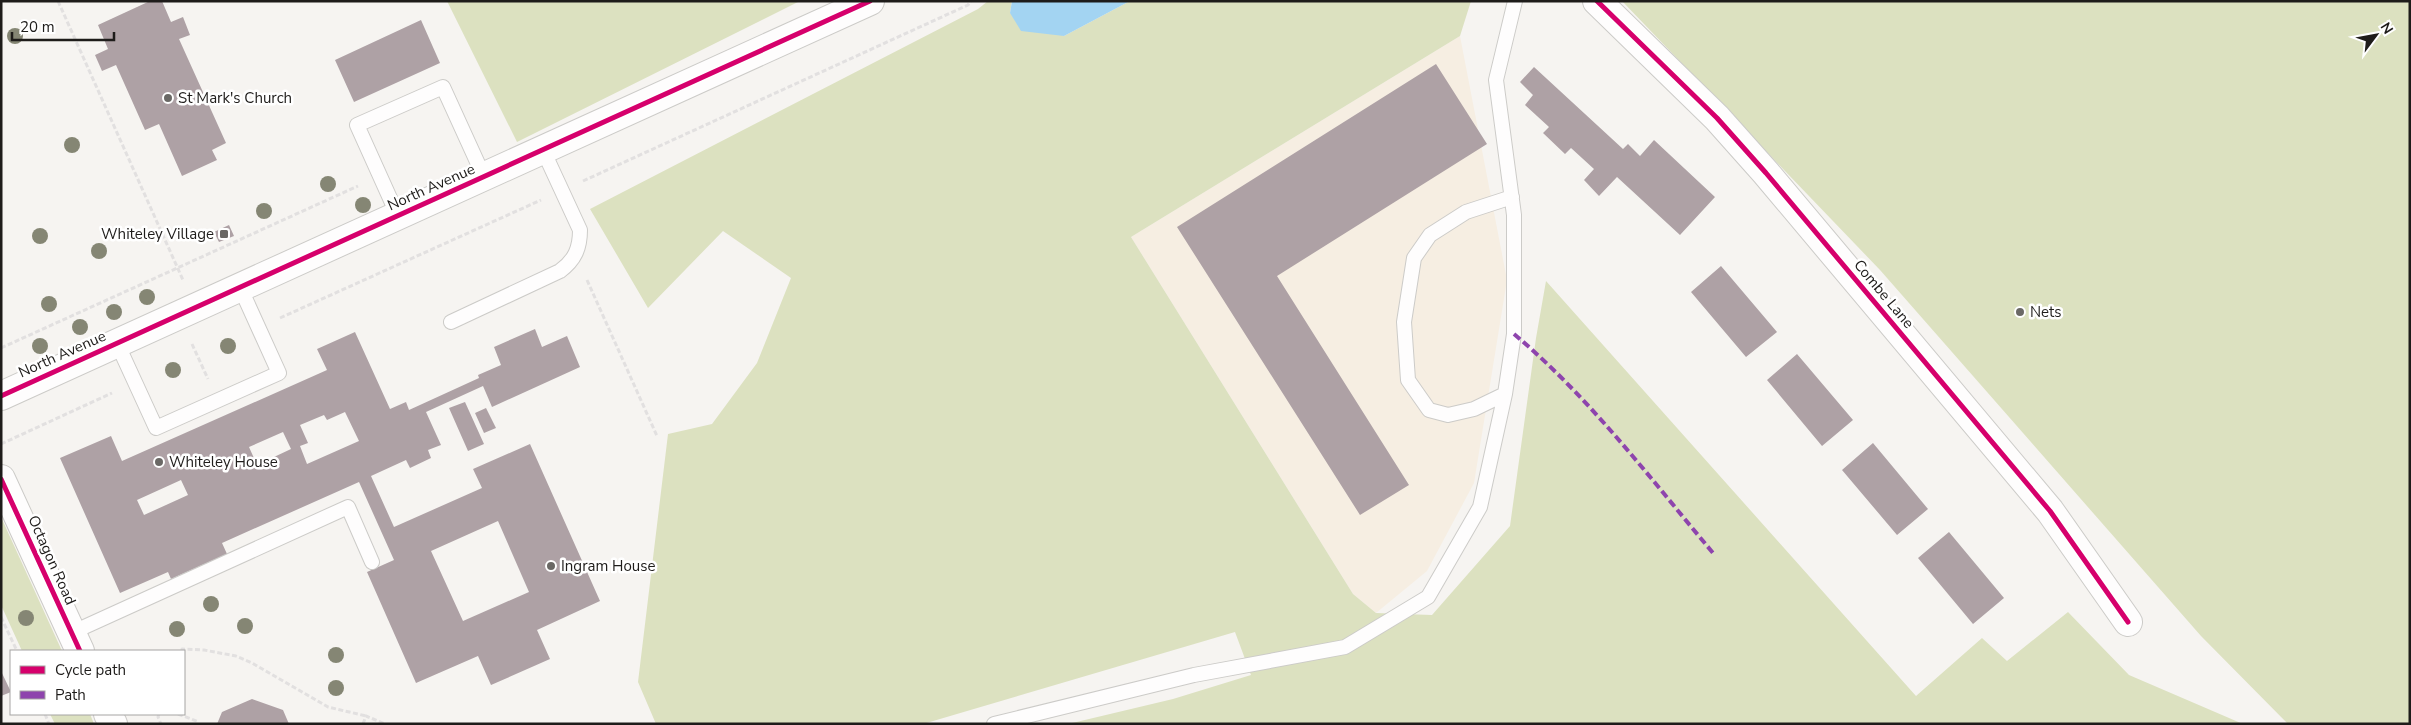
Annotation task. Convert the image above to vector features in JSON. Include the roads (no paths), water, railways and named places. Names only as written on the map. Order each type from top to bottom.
[{"type":"street","name":"North Avenue","points":[[1,396],[870,1]]},
{"type":"street","name":"Combe Lane","points":[[1598,1],[1717,118],[1766,173],[2050,511],[2128,622]]},
{"type":"street","name":"Octagon Road","points":[[1,479],[76,642]]},
{"type":"lane","points":[[994,724],[1182,678],[1345,648],[1428,597],[1480,507],[1505,394],[1514,334],[1514,215],[1496,80],[1515,1]]},
{"type":"lane","points":[[398,216],[357,125],[443,87],[484,177]]},
{"type":"lane","points":[[451,322],[560,270],[576,254],[580,244],[580,230],[543,150]]},
{"type":"lane","points":[[1505,394],[1474,408],[1448,415],[1429,410],[1408,380],[1404,322],[1414,258],[1430,235],[1466,212],[1512,197]]},
{"type":"lane","points":[[117,343],[156,428],[279,372],[240,287]]},
{"type":"lane","points":[[76,642],[348,507],[372,562]]},
{"type":"water","points":[[1012,1],[1130,1],[1064,36],[1021,31],[1010,13]]},
{"type":"place","name":"St Mark's Church","points":[[168,98]]},
{"type":"place","name":"Whiteley Village","points":[[224,234]]},
{"type":"place","name":"Nets","points":[[2020,312]]},
{"type":"place","name":"Whiteley House","points":[[159,462]]},
{"type":"place","name":"Ingram House","points":[[551,566]]}]
